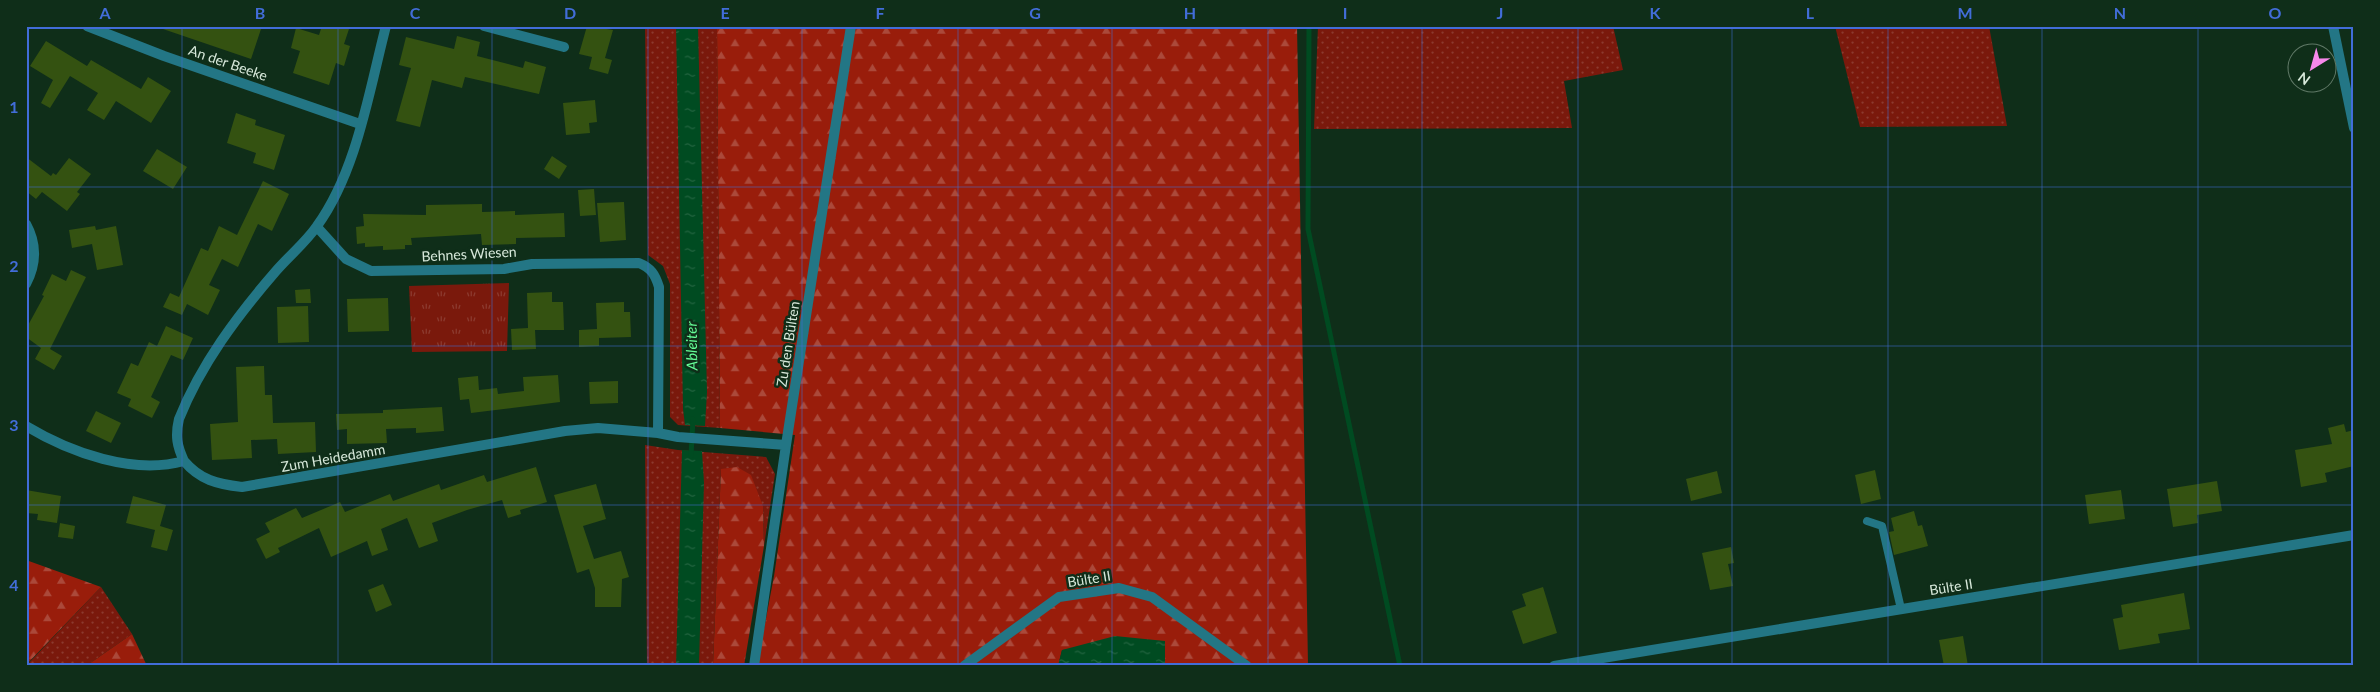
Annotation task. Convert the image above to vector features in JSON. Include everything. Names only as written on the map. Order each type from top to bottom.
[{"type":"street","name":"An der Beeke","points":[[87,26],[164,56],[360,124]]},
{"type":"street","points":[[26,426],[95,458],[164,466],[184,461],[178,448],[176,434],[179,419],[223,336],[245,308],[317,227],[335,197],[352,158],[386,26]]},
{"type":"street","points":[[484,26],[564,47]]},
{"type":"street","name":"Zu den Bülten","points":[[754,666],[786,446],[852,26]]},
{"type":"street","points":[[2333,26],[2354,128]]},
{"type":"street","points":[[26,224],[32,236],[35,253],[33,268],[26,284]]},
{"type":"street","name":"Behnes Wiesen","points":[[317,227],[346,259],[371,271],[504,269],[532,264],[639,263],[655,274],[659,286],[658,433]]},
{"type":"street","name":"Zum Heidedamm","points":[[184,461],[193,471],[206,480],[242,487],[565,430],[598,428],[786,446]]},
{"type":"street","name":"Bülte II","points":[[1554,666],[2354,535]]},
{"type":"street","name":"Bülte II","points":[[964,666],[1059,597],[1119,588],[1152,598],[1247,666]]},
{"type":"lane","points":[[1867,521],[1882,526],[1900,609]]},
{"type":"green space","points":[[645,26],[717,26],[720,428],[678,425],[670,417],[670,284],[663,266],[648,255]]},
{"type":"green space","points":[[717,26],[1297,26],[1308,666],[1165,666],[1165,641],[1062,650],[1058,666],[757,666],[774,576],[795,435],[720,428]]},
{"type":"green space","points":[[1318,26],[1613,26],[1623,70],[1564,81],[1572,128],[1314,129]]},
{"type":"green space","points":[[1835,26],[1989,26],[2007,126],[1860,127]]},
{"type":"green space","points":[[509,283],[507,351],[412,352],[409,286]]},
{"type":"green space","points":[[645,445],[678,450],[766,457],[775,474],[764,546],[763,506],[721,469],[713,666],[647,666]]},
{"type":"green space","points":[[737,467],[751,475],[763,506],[764,546],[744,666],[713,666],[721,469]]},
{"type":"green space","points":[[26,560],[101,587],[26,665]]},
{"type":"green space","points":[[101,587],[132,634],[86,666],[26,666]]},
{"type":"green space","points":[[132,634],[147,666],[86,666]]},
{"type":"water","points":[[676,26],[698,26],[707,392],[705,426],[685,425],[683,409]]},
{"type":"water","points":[[682,450],[702,451],[704,483],[699,666],[676,666]]},
{"type":"water","points":[[1115,636],[1165,641],[1165,666],[1058,666],[1062,650]]},
{"type":"building","points":[[164,26],[262,26],[251,59],[163,29]]},
{"type":"building","points":[[322,26],[350,26],[344,44],[350,46],[344,66],[336,63],[329,85],[293,73],[300,51],[291,48],[296,28],[319,35]]},
{"type":"building","points":[[587,26],[613,30],[605,58],[612,60],[608,74],[589,69],[592,57],[579,54]]},
{"type":"building","points":[[457,36],[480,42],[477,56],[523,68],[525,61],[546,67],[539,94],[465,77],[462,88],[432,80],[420,127],[396,121],[411,68],[399,65],[406,37],[454,49]]},
{"type":"building","points":[[46,41],[87,66],[91,60],[141,89],[148,77],[171,91],[151,123],[116,101],[104,120],[87,110],[98,93],[70,76],[50,108],[41,103],[53,80],[30,66]]},
{"type":"building","points":[[595,100],[597,122],[589,123],[590,133],[566,135],[563,103]]},
{"type":"building","points":[[236,113],[256,120],[255,125],[285,135],[274,170],[253,163],[256,153],[227,143]]},
{"type":"building","points":[[157,149],[187,167],[173,189],[143,171]]},
{"type":"building","points":[[552,156],[567,166],[559,179],[544,169]]},
{"type":"building","points":[[26,157],[51,176],[53,173],[56,175],[69,158],[91,174],[77,192],[80,194],[67,211],[42,192],[36,199],[26,191]]},
{"type":"building","points":[[263,181],[289,194],[272,231],[258,224],[238,267],[222,259],[209,285],[220,290],[208,315],[187,304],[182,315],[163,307],[170,293],[179,297],[201,248],[208,251],[219,226],[237,235]]},
{"type":"building","points":[[594,189],[596,215],[580,216],[578,190]]},
{"type":"building","points":[[624,202],[626,240],[600,242],[597,203]]},
{"type":"building","points":[[482,204],[482,212],[515,211],[515,215],[564,213],[565,237],[516,238],[516,244],[482,245],[481,234],[411,238],[412,245],[405,245],[405,249],[383,250],[383,246],[365,247],[365,243],[357,244],[356,227],[364,226],[363,214],[426,215],[426,205]]},
{"type":"building","points":[[95,226],[96,230],[116,226],[123,265],[97,270],[92,244],[72,248],[69,230]]},
{"type":"building","points":[[71,270],[86,277],[50,349],[62,356],[54,370],[35,359],[41,348],[26,337],[26,329],[44,296],[42,295],[52,274],[66,281]]},
{"type":"building","points":[[310,289],[311,303],[296,303],[295,290]]},
{"type":"building","points":[[552,292],[552,302],[563,302],[564,330],[535,330],[536,349],[512,350],[511,329],[528,328],[527,293]]},
{"type":"building","points":[[388,298],[389,331],[348,332],[347,299]]},
{"type":"building","points":[[624,302],[624,312],[630,312],[631,337],[599,338],[599,346],[579,347],[579,330],[597,329],[596,303]]},
{"type":"building","points":[[308,306],[309,342],[278,343],[277,307]]},
{"type":"building","points":[[166,326],[193,338],[183,360],[171,355],[151,397],[160,402],[152,418],[128,406],[131,399],[117,393],[131,363],[138,366],[149,342],[157,346]]},
{"type":"building","points":[[264,366],[265,395],[272,395],[273,423],[315,422],[316,452],[278,454],[277,439],[251,440],[252,458],[212,460],[210,424],[238,422],[236,367]]},
{"type":"building","points":[[558,375],[560,402],[471,413],[469,399],[460,400],[458,378],[478,376],[479,390],[497,388],[498,394],[524,391],[523,377]]},
{"type":"building","points":[[618,381],[618,403],[590,404],[589,382]]},
{"type":"building","points":[[442,407],[444,431],[416,433],[416,428],[386,429],[387,443],[347,444],[347,429],[337,430],[336,414],[383,413],[383,410]]},
{"type":"building","points":[[96,411],[121,423],[111,443],[86,431]]},
{"type":"building","points":[[2344,424],[2346,432],[2354,430],[2354,466],[2325,473],[2327,482],[2301,487],[2295,450],[2332,444],[2328,428]]},
{"type":"building","points":[[536,467],[547,502],[520,510],[521,514],[508,518],[502,500],[467,510],[432,523],[438,541],[419,548],[407,518],[381,529],[388,550],[372,556],[367,541],[331,557],[319,528],[278,548],[280,552],[266,559],[256,539],[270,532],[265,523],[296,508],[302,518],[340,502],[345,512],[390,494],[393,501],[439,484],[441,490],[484,475],[487,482]]},
{"type":"building","points":[[1875,470],[1881,499],[1861,504],[1855,475]]},
{"type":"building","points":[[1717,471],[1722,493],[1691,501],[1686,479]]},
{"type":"building","points":[[2217,481],[2222,511],[2197,515],[2198,523],[2173,527],[2167,489]]},
{"type":"building","points":[[596,484],[606,519],[583,526],[594,559],[621,551],[629,577],[622,579],[621,607],[595,607],[595,588],[589,569],[577,573],[554,495]]},
{"type":"building","points":[[26,490],[61,496],[57,523],[37,520],[38,514],[26,513]]},
{"type":"building","points":[[2121,490],[2125,519],[2089,524],[2085,495]]},
{"type":"building","points":[[133,496],[166,505],[160,526],[173,530],[167,551],[151,547],[155,530],[126,523]]},
{"type":"building","points":[[1914,511],[1918,526],[1922,525],[1928,546],[1894,555],[1889,532],[1894,531],[1891,518]]},
{"type":"building","points":[[60,523],[75,526],[73,539],[58,537]]},
{"type":"building","points":[[1731,547],[1734,563],[1728,564],[1733,586],[1710,590],[1702,553]]},
{"type":"building","points":[[383,584],[392,605],[376,612],[368,590]]},
{"type":"building","points":[[1543,587],[1557,633],[1523,644],[1512,611],[1526,606],[1522,594]]},
{"type":"building","points":[[2184,593],[2190,629],[2158,634],[2160,643],[2119,650],[2113,619],[2123,617],[2121,605]]},
{"type":"building","points":[[1963,636],[1968,666],[1944,666],[1939,640]]},
{"type":"waterway","points":[[1309,26],[1308,229],[1400,666]]},
{"type":"waterway","name":"Ableiter","points":[[691,456],[693,419]]}]
